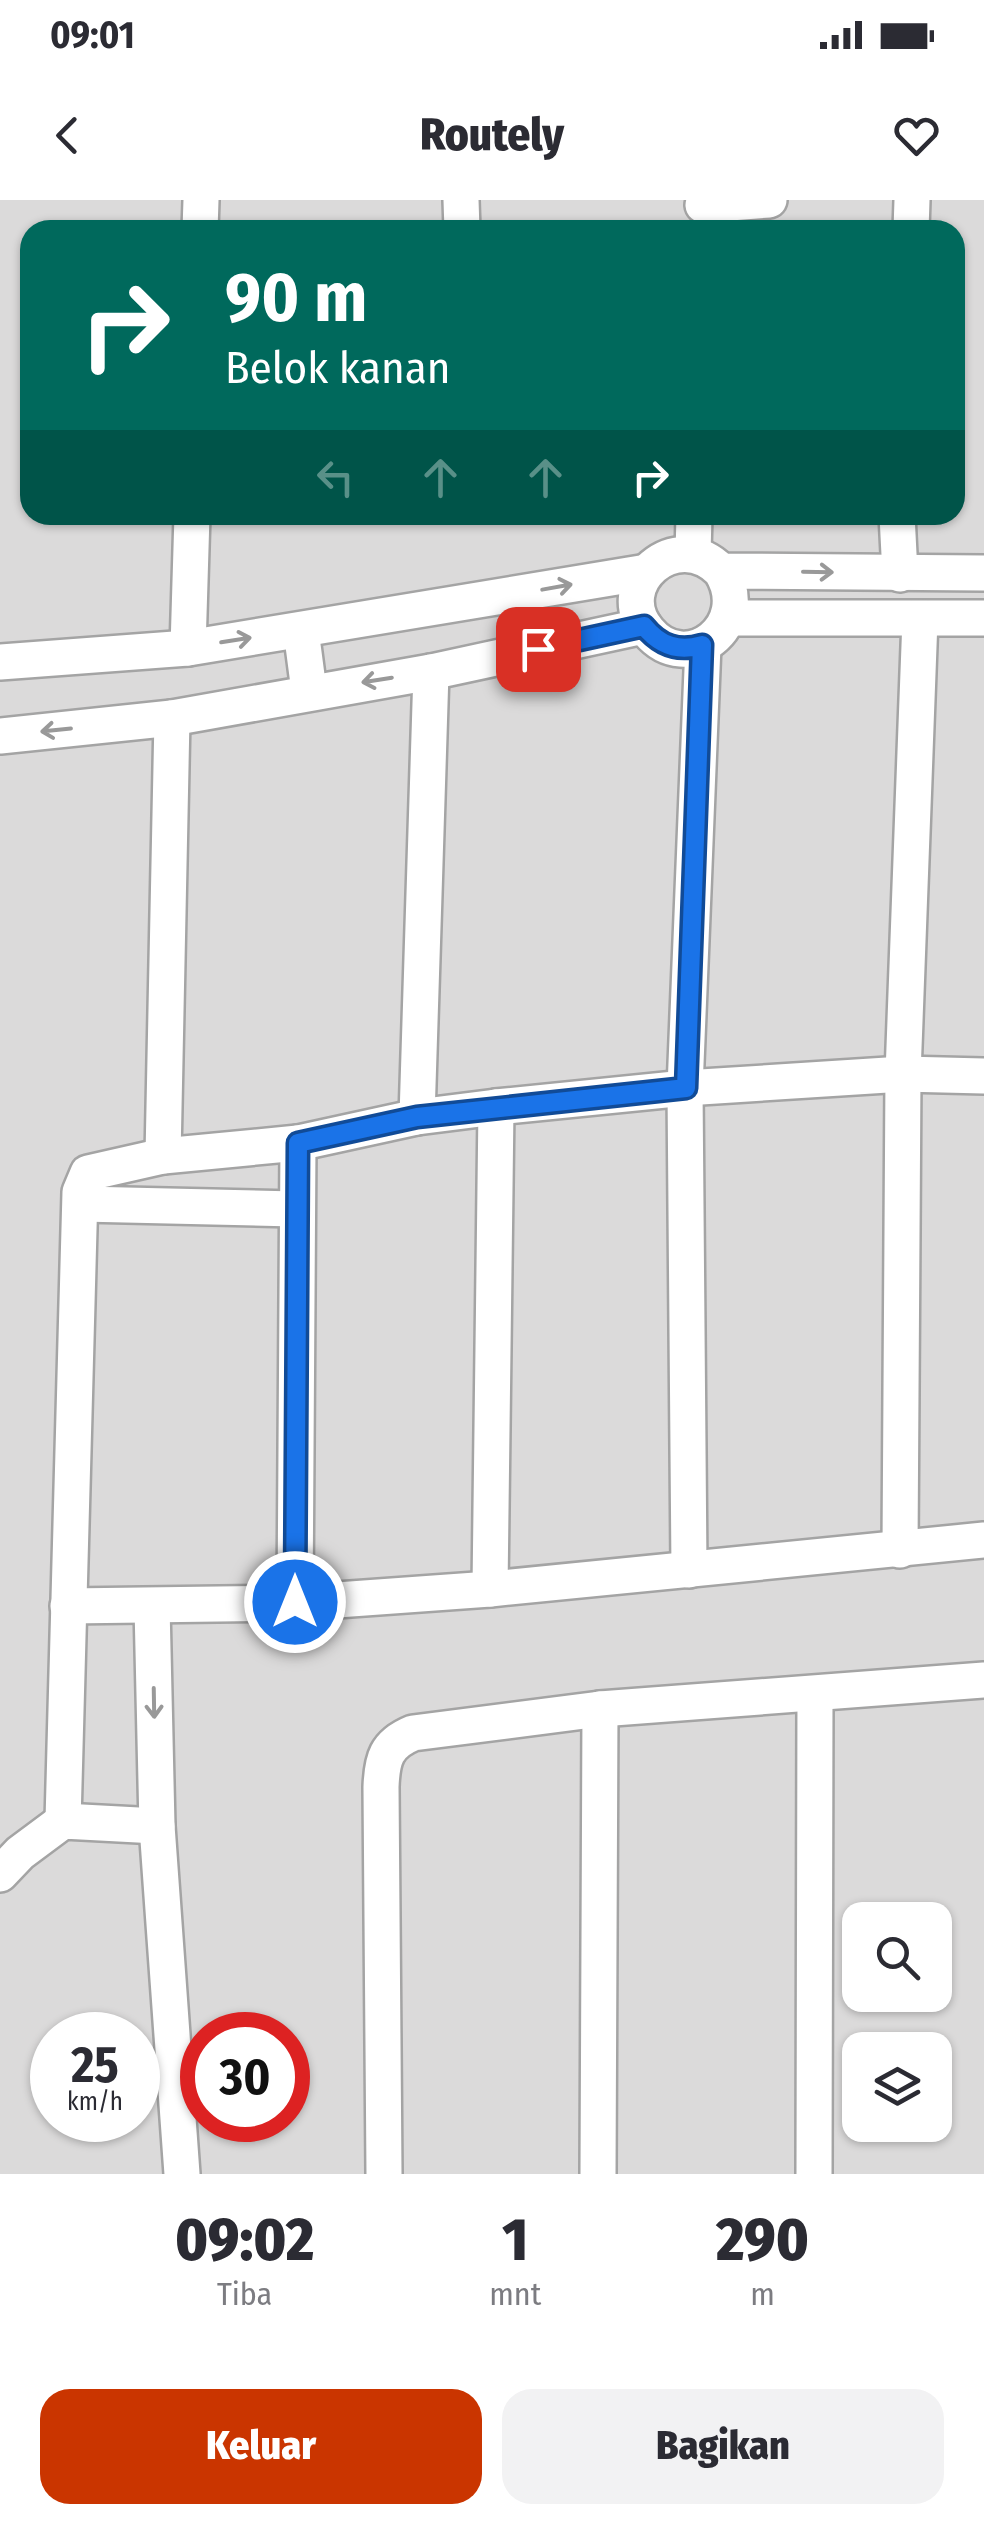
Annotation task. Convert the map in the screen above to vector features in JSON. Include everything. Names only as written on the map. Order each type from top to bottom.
[{"type":"street","points":[[703,212],[769,200]]},
{"type":"street","points":[[188,648],[192,525]]},
{"type":"street","points":[[647,572],[638,595],[638,611],[644,626],[656,638],[673,647],[702,645],[722,630],[729,618],[732,597],[707,562],[697,525]]},
{"type":"street","points":[[898,525],[900,574]]},
{"type":"street","points":[[0,662],[188,648],[647,572],[668,557],[900,574],[984,573]]},
{"type":"street","points":[[729,618],[984,618]]},
{"type":"street","points":[[900,1550],[902,1074],[920,619]]},
{"type":"street","points":[[0,736],[172,718],[431,672],[644,626]]},
{"type":"street","points":[[301,630],[309,691]]},
{"type":"street","points":[[689,1570],[686,1088],[702,645]]},
{"type":"street","points":[[417,1117],[431,672]]},
{"type":"street","points":[[163,1156],[172,718]]},
{"type":"street","points":[[63,1822],[81,1186],[88,1173],[163,1156],[298,1143],[417,1117],[496,1108],[686,1088],[902,1074],[984,1076]]},
{"type":"street","points":[[490,1589],[496,1108]]},
{"type":"street","points":[[295,1602],[298,1143]]},
{"type":"street","points":[[82,1204],[295,1209]]},
{"type":"street","points":[[68,1606],[295,1602],[490,1589],[984,1540]]},
{"type":"street","points":[[152,1606],[157,1826],[182,2174]]},
{"type":"street","points":[[384,2174],[382,1762],[397,1740],[413,1733],[600,1709],[984,1680]]},
{"type":"street","points":[[814,2174],[816,1694]]},
{"type":"street","points":[[598,2174],[600,1709]]},
{"type":"street","points":[[0,1874],[20,1853],[63,1822],[157,1826]]},
{"type":"shaded area","points":[[0,200],[984,200],[984,2174],[0,2174]]},
{"type":"route","points":[[295,1602],[298,1143],[417,1117],[686,1088],[702,645],[673,647],[644,626],[538,649]]}]
